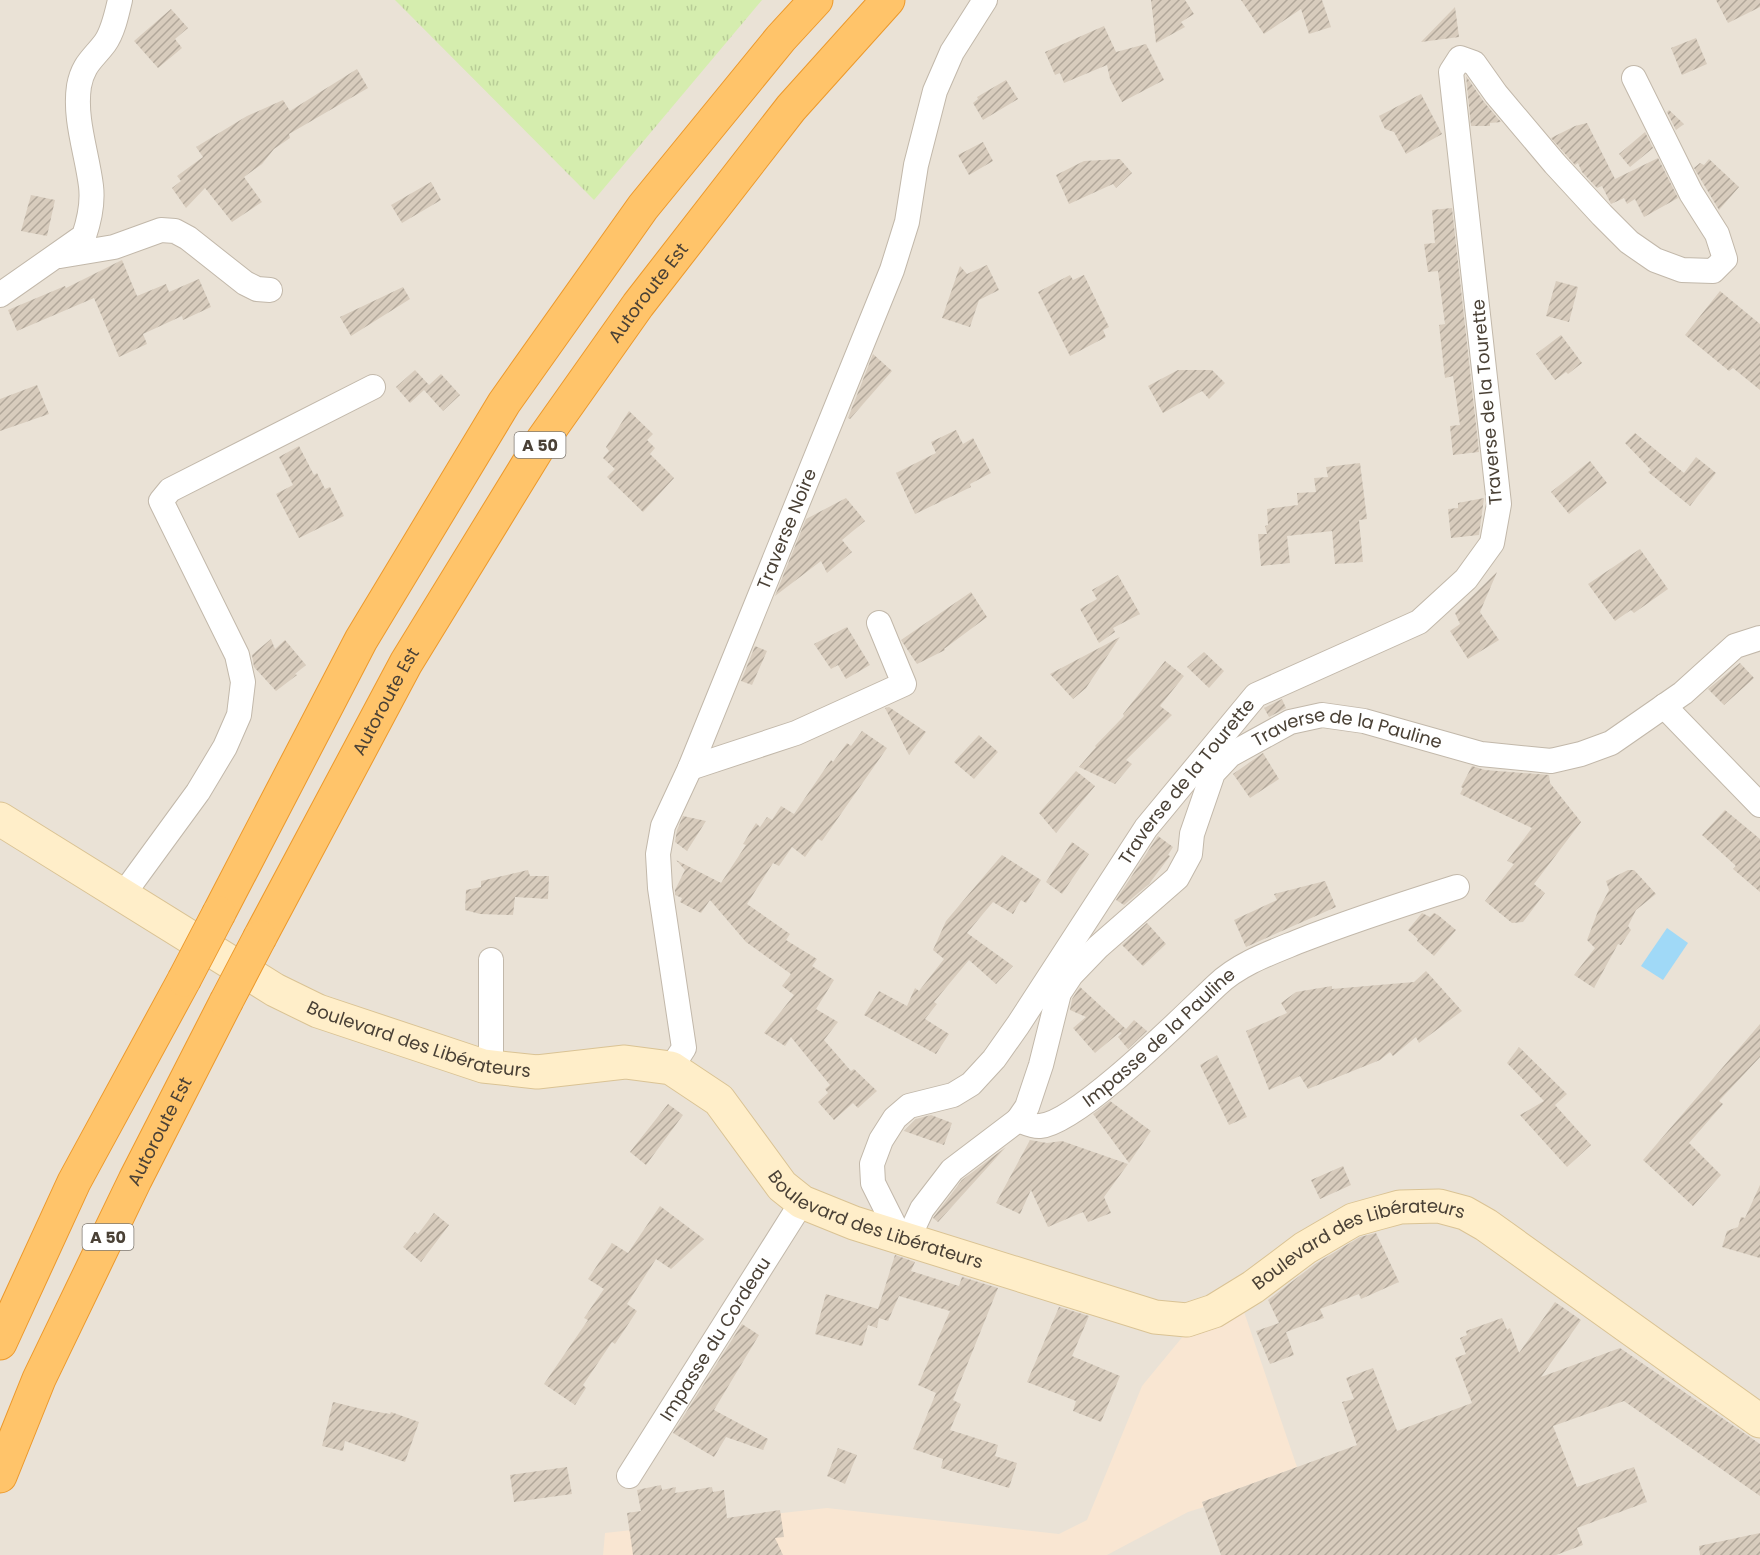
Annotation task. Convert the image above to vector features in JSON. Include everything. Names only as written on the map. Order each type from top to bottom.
[{"type":"highway","name":"A 50","points":[[0,1343],[74,1182],[219,913],[361,640],[504,403],[643,207],[816,0]]},
{"type":"highway","name":"Autoroute Est","points":[[0,1476],[39,1379],[135,1180],[260,937],[406,663],[544,438],[638,304],[791,108],[888,0]]},
{"type":"street","points":[[0,295],[84,236],[88,223],[92,188],[79,115],[79,87],[83,72],[92,56],[106,42],[120,0]]},
{"type":"street","name":"Traverse Noire","points":[[671,1068],[684,1048],[660,888],[658,854],[663,826],[690,768],[892,270],[907,222],[916,165],[935,91],[952,52],[985,0]]},
{"type":"street","name":"Traverse de la Tourette","points":[[904,1238],[873,1183],[872,1164],[895,1118],[909,1106],[953,1095],[971,1084],[994,1059],[1146,828],[1256,695],[1419,622],[1466,579],[1492,543],[1499,504],[1451,72],[1460,58],[1474,63],[1496,94],[1555,164],[1629,242],[1655,260],[1682,270],[1713,271],[1725,259],[1717,234],[1691,193],[1634,78]]},
{"type":"street","points":[[52,257],[114,248],[161,230],[175,231],[188,238],[245,283],[257,289],[270,290]]},
{"type":"street","points":[[122,896],[198,792],[225,747],[239,716],[243,682],[237,655],[161,501],[170,490],[373,387]]},
{"type":"street","points":[[690,768],[796,733],[904,684],[879,623]]},
{"type":"street","name":"Traverse de la Pauline","points":[[1018,1120],[1027,1107],[1041,1065],[1059,993],[1071,975],[1098,947],[1177,878],[1190,854],[1192,834],[1213,773],[1230,755],[1290,722],[1322,715],[1364,722],[1481,754],[1551,761],[1581,754],[1611,743],[1683,693],[1734,646],[1760,638]]},
{"type":"street","points":[[1664,706],[1760,805]]},
{"type":"street","name":"Boulevard des Libérateurs","points":[[0,819],[275,990],[318,1011],[483,1066],[537,1072],[625,1062],[671,1068],[719,1100],[782,1186],[802,1202],[854,1224],[1155,1317],[1187,1320],[1214,1311],[1253,1287],[1305,1248],[1353,1220],[1400,1207],[1439,1206],[1465,1212],[1486,1225],[1760,1421]]},
{"type":"street","name":"Impasse de la Pauline","points":[[1018,1120],[1037,1127],[1050,1124],[1070,1114],[1189,1013],[1219,983],[1257,958],[1353,920],[1457,887]]},
{"type":"street","points":[[491,960],[491,1067]]},
{"type":"street","points":[[904,1238],[922,1209],[952,1170],[1018,1120]]},
{"type":"street","name":"Impasse du Cordeau","points":[[629,1476],[802,1202]]},
{"type":"shaded area","points":[[0,0],[1760,0],[1760,1555],[0,1555]]},
{"type":"shaded area","points":[[1242,1306],[1297,1467],[1202,1502],[1204,1507],[1188,1512],[1107,1555],[603,1555],[605,1533],[827,1508],[1059,1534],[1087,1520],[1142,1386],[1189,1329]]},
{"type":"green space","points":[[395,0],[762,0],[594,200]]},
{"type":"water","points":[[1667,928],[1688,943],[1663,980],[1641,966]]},
{"type":"building","points":[[1151,0],[1185,0],[1194,14],[1181,22],[1185,27],[1156,43]]},
{"type":"building","points":[[1241,0],[1322,0],[1331,27],[1309,34],[1301,9],[1264,34]]},
{"type":"building","points":[[1716,0],[1760,0],[1760,7],[1728,23]]},
{"type":"building","points":[[1455,7],[1459,37],[1421,42]]},
{"type":"building","points":[[171,9],[188,28],[175,39],[182,48],[158,68],[134,41]]},
{"type":"building","points":[[1104,26],[1116,52],[1146,44],[1164,80],[1122,102],[1110,79],[1107,65],[1064,83],[1060,73],[1055,75],[1045,52]]},
{"type":"building","points":[[1696,38],[1707,64],[1682,75],[1671,48]]},
{"type":"building","points":[[357,69],[368,88],[289,134],[290,138],[274,149],[262,164],[244,177],[262,202],[232,222],[205,188],[186,208],[172,188],[181,181],[177,176],[203,157],[196,147],[247,116],[283,100],[290,111]]},
{"type":"building","points":[[1466,76],[1501,122],[1490,123],[1490,126],[1471,126]]},
{"type":"building","points":[[1006,80],[1018,99],[983,120],[973,103],[978,99],[977,97]]},
{"type":"building","points":[[1421,94],[1442,134],[1406,154],[1394,132],[1385,129],[1379,116]]},
{"type":"building","points":[[1669,110],[1684,124],[1676,130],[1667,112]]},
{"type":"building","points":[[1587,123],[1615,179],[1658,158],[1678,198],[1644,217],[1635,199],[1627,204],[1624,198],[1611,204],[1602,186],[1597,188],[1582,172],[1578,163],[1575,165],[1551,138],[1575,126]]},
{"type":"building","points":[[1645,132],[1653,148],[1630,167],[1619,154]]},
{"type":"building","points":[[983,142],[993,161],[969,175],[958,155]]},
{"type":"building","points":[[1120,159],[1132,173],[1116,188],[1113,184],[1069,204],[1056,175],[1084,161]]},
{"type":"building","points":[[1709,159],[1739,187],[1719,210],[1694,168],[1700,163],[1704,165]]},
{"type":"building","points":[[431,182],[441,200],[402,223],[391,205]]},
{"type":"building","points":[[31,195],[55,200],[47,236],[21,231]]},
{"type":"building","points":[[1452,208],[1479,452],[1453,455],[1450,426],[1460,425],[1453,376],[1445,378],[1439,325],[1445,324],[1438,271],[1428,272],[1424,244],[1435,243],[1432,210]]},
{"type":"building","points":[[122,260],[137,296],[166,284],[169,292],[199,279],[211,307],[183,320],[182,316],[143,334],[147,344],[119,357],[94,298],[17,331],[8,310],[65,286],[66,288]]},
{"type":"building","points":[[987,265],[999,290],[979,300],[970,327],[942,318],[960,266],[967,274]]},
{"type":"building","points":[[1070,275],[1073,280],[1084,275],[1109,327],[1103,330],[1106,337],[1070,356],[1038,292]]},
{"type":"building","points":[[1556,281],[1578,287],[1569,322],[1546,316]]},
{"type":"building","points":[[403,287],[410,299],[351,336],[340,317]]},
{"type":"building","points":[[1720,291],[1760,324],[1760,390],[1733,368],[1729,371],[1685,335]]},
{"type":"building","points":[[1561,335],[1582,363],[1568,374],[1566,372],[1555,380],[1536,354]]},
{"type":"building","points":[[873,354],[892,371],[850,419],[848,418]]},
{"type":"building","points":[[415,370],[429,385],[441,374],[460,395],[443,411],[424,390],[410,403],[396,387]]},
{"type":"building","points":[[1178,370],[1212,370],[1225,383],[1209,399],[1202,391],[1163,413],[1148,386]]},
{"type":"building","points":[[37,385],[49,414],[0,431],[0,399]]},
{"type":"building","points":[[629,411],[653,434],[647,440],[655,448],[650,454],[674,478],[643,512],[607,477],[615,469],[603,458],[609,451],[606,447]]},
{"type":"building","points":[[956,430],[963,444],[973,438],[991,473],[970,484],[971,487],[915,514],[896,473],[936,453],[931,442]]},
{"type":"building","points":[[1635,433],[1684,473],[1696,457],[1716,473],[1690,506],[1648,472],[1651,470],[1625,443]]},
{"type":"building","points":[[299,446],[314,475],[317,473],[325,489],[330,487],[344,516],[299,538],[276,494],[293,485],[279,457]]},
{"type":"building","points":[[1590,461],[1607,483],[1569,514],[1551,492]]},
{"type":"building","points":[[1360,463],[1367,519],[1359,520],[1363,562],[1335,564],[1332,531],[1287,536],[1290,563],[1261,566],[1258,534],[1267,534],[1265,526],[1268,525],[1267,509],[1298,505],[1297,493],[1316,492],[1314,478],[1328,477],[1326,467]]},
{"type":"building","points":[[846,498],[865,521],[842,540],[852,552],[827,573],[821,561],[775,596],[806,519]]},
{"type":"building","points":[[1484,498],[1479,535],[1451,538],[1448,509],[1458,508],[1458,503]]},
{"type":"building","points":[[1640,549],[1668,589],[1634,613],[1631,610],[1615,621],[1588,584]]},
{"type":"building","points":[[1497,572],[1480,612],[1499,640],[1468,659],[1450,631],[1460,624],[1455,613]]},
{"type":"building","points":[[1118,575],[1140,614],[1113,628],[1115,632],[1099,643],[1080,609],[1097,599],[1092,590]]},
{"type":"building","points":[[971,592],[987,617],[945,650],[917,664],[901,640]]},
{"type":"building","points":[[847,627],[870,665],[846,679],[838,665],[831,669],[814,644]]},
{"type":"building","points":[[1120,637],[1086,688],[1073,699],[1050,674]]},
{"type":"building","points":[[271,639],[275,649],[285,640],[306,665],[276,691],[254,667],[252,655]]},
{"type":"building","points":[[755,646],[767,651],[752,685],[741,681]]},
{"type":"building","points":[[1204,652],[1224,671],[1209,688],[1187,667]]},
{"type":"building","points":[[1165,661],[1184,676],[1160,706],[1172,715],[1126,760],[1132,764],[1115,784],[1079,767],[1095,746],[1124,716],[1123,714]]},
{"type":"building","points":[[1740,663],[1754,678],[1724,705],[1708,689]]},
{"type":"building","points":[[1282,699],[1286,708],[1269,717],[1264,708]]},
{"type":"building","points":[[889,707],[926,732],[909,755],[885,708]]},
{"type":"building","points":[[862,731],[887,748],[822,841],[818,839],[805,857],[792,847],[779,866],[773,863],[747,904],[790,934],[786,940],[817,959],[812,966],[834,980],[816,1009],[838,1022],[824,1040],[851,1071],[854,1069],[877,1091],[858,1108],[853,1103],[834,1120],[818,1102],[828,1093],[825,1089],[830,1085],[791,1037],[785,1046],[764,1033],[794,995],[782,986],[791,974],[746,942],[710,900],[701,913],[680,902],[682,898],[675,895],[675,890],[685,870],[676,860],[721,883],[746,845],[743,844],[756,823],[760,827],[767,817],[772,820],[781,806],[794,814],[831,760],[833,762],[847,743],[851,746]]},
{"type":"building","points":[[979,735],[998,752],[974,779],[954,762]]},
{"type":"building","points":[[1263,753],[1279,779],[1250,798],[1233,774]]},
{"type":"building","points":[[1472,766],[1485,770],[1549,775],[1550,783],[1581,822],[1534,884],[1545,893],[1523,922],[1512,923],[1485,901],[1514,864],[1507,861],[1532,828],[1460,794],[1463,788],[1461,787]]},
{"type":"building","points":[[1076,771],[1095,786],[1056,833],[1039,813]]},
{"type":"building","points":[[1725,810],[1760,839],[1760,892],[1733,869],[1736,866],[1702,835]]},
{"type":"building","points":[[683,816],[706,821],[687,851],[675,842]]},
{"type":"building","points":[[1158,836],[1173,847],[1168,855],[1170,856],[1149,884],[1124,905],[1116,900]]},
{"type":"building","points":[[1072,842],[1089,854],[1062,894],[1046,882]]},
{"type":"building","points":[[1002,855],[1041,880],[1026,903],[1021,900],[1013,914],[993,902],[967,933],[1013,966],[996,984],[969,960],[934,1002],[937,1004],[925,1019],[949,1034],[936,1054],[864,1015],[879,991],[907,1006],[915,988],[919,991],[944,959],[933,950],[946,921]]},
{"type":"building","points":[[528,870],[530,876],[549,876],[548,899],[515,897],[513,915],[480,914],[465,910],[466,890],[481,887],[481,881]]},
{"type":"building","points":[[1628,870],[1634,870],[1656,894],[1636,910],[1628,926],[1631,930],[1621,945],[1618,944],[1594,988],[1574,975],[1595,948],[1587,940],[1609,890],[1606,881]]},
{"type":"building","points":[[1325,881],[1336,907],[1246,947],[1234,920],[1277,900],[1274,894]]},
{"type":"building","points":[[1422,913],[1430,917],[1434,913],[1438,915],[1456,930],[1434,956],[1408,930]]},
{"type":"building","points":[[1147,923],[1166,944],[1143,966],[1122,945]]},
{"type":"building","points":[[1426,971],[1462,1011],[1419,1043],[1416,1037],[1393,1056],[1390,1052],[1380,1060],[1308,1089],[1300,1076],[1269,1090],[1246,1031],[1287,1013],[1281,1003],[1296,992],[1332,986],[1332,989],[1414,982]]},
{"type":"building","points":[[1080,987],[1126,1029],[1134,1020],[1147,1031],[1128,1049],[1118,1037],[1122,1033],[1120,1032],[1095,1053],[1073,1028],[1086,1017],[1070,1010],[1072,999]]},
{"type":"building","points":[[1760,1024],[1760,1057],[1719,1101],[1723,1104],[1689,1143],[1721,1175],[1693,1206],[1643,1160]]},
{"type":"building","points":[[1519,1047],[1567,1094],[1555,1105],[1591,1145],[1567,1167],[1520,1115],[1544,1101],[1507,1063]]},
{"type":"building","points":[[1217,1055],[1247,1117],[1229,1125],[1200,1065]]},
{"type":"building","points":[[1110,1101],[1151,1131],[1129,1163],[1093,1114]]},
{"type":"building","points":[[668,1104],[683,1115],[646,1165],[630,1152]]},
{"type":"building","points":[[931,1115],[952,1123],[944,1145],[904,1131],[916,1119]]},
{"type":"building","points":[[1030,1140],[1047,1143],[1062,1141],[1128,1164],[1104,1197],[1111,1213],[1088,1222],[1083,1212],[1048,1227],[1031,1190],[1020,1214],[996,1203]]},
{"type":"building","points":[[1006,1147],[938,1222],[933,1218],[962,1180]]},
{"type":"building","points":[[1343,1166],[1351,1185],[1320,1199],[1311,1180]]},
{"type":"building","points":[[1760,1185],[1760,1258],[1722,1247],[1727,1231],[1738,1227],[1741,1217],[1745,1218]]},
{"type":"building","points":[[660,1206],[704,1239],[671,1269],[656,1259],[627,1304],[637,1311],[615,1344],[612,1342],[583,1385],[586,1388],[575,1405],[544,1384],[588,1320],[584,1318],[604,1289],[588,1279],[612,1243],[628,1253]]},
{"type":"building","points":[[434,1213],[449,1225],[421,1262],[403,1247],[415,1232],[418,1234]]},
{"type":"building","points":[[1376,1233],[1399,1282],[1361,1299],[1359,1294],[1320,1309],[1324,1318],[1286,1332],[1294,1355],[1270,1364],[1256,1331],[1279,1323],[1268,1300],[1315,1264],[1360,1237]]},
{"type":"building","points":[[895,1255],[915,1262],[911,1271],[959,1286],[962,1277],[998,1288],[953,1400],[961,1404],[950,1430],[998,1445],[995,1456],[1017,1463],[1009,1488],[941,1468],[943,1459],[913,1449],[936,1393],[918,1385],[950,1311],[899,1296],[888,1321],[879,1318],[877,1328],[868,1325],[862,1346],[815,1334],[826,1294],[878,1309]]},
{"type":"building","points":[[1555,1302],[1581,1320],[1541,1377],[1620,1348],[1760,1444],[1760,1496],[1624,1401],[1553,1426],[1577,1487],[1634,1467],[1647,1502],[1577,1528],[1583,1545],[1556,1555],[1221,1555],[1202,1502],[1357,1445],[1342,1402],[1354,1399],[1346,1378],[1373,1368],[1397,1431],[1472,1403],[1455,1358],[1466,1354],[1460,1338],[1467,1335],[1466,1331],[1502,1318],[1507,1330],[1510,1328],[1519,1353]]},
{"type":"building","points":[[1059,1307],[1089,1316],[1072,1356],[1120,1376],[1101,1422],[1073,1411],[1076,1401],[1027,1382]]},
{"type":"building","points":[[742,1324],[759,1335],[714,1410],[768,1439],[763,1450],[726,1437],[714,1457],[673,1433]]},
{"type":"building","points":[[333,1402],[366,1410],[390,1414],[391,1412],[419,1422],[405,1462],[345,1441],[343,1451],[322,1446]]},
{"type":"building","points":[[838,1448],[857,1455],[845,1484],[827,1476]]},
{"type":"building","points":[[567,1467],[572,1494],[514,1502],[510,1475]]},
{"type":"building","points":[[661,1485],[662,1490],[676,1487],[675,1493],[712,1487],[713,1492],[724,1490],[727,1518],[780,1510],[784,1537],[775,1538],[783,1555],[633,1555],[627,1513],[641,1511],[637,1490]]},
{"type":"building","points":[[1760,1533],[1760,1555],[1700,1555],[1699,1546]]}]
